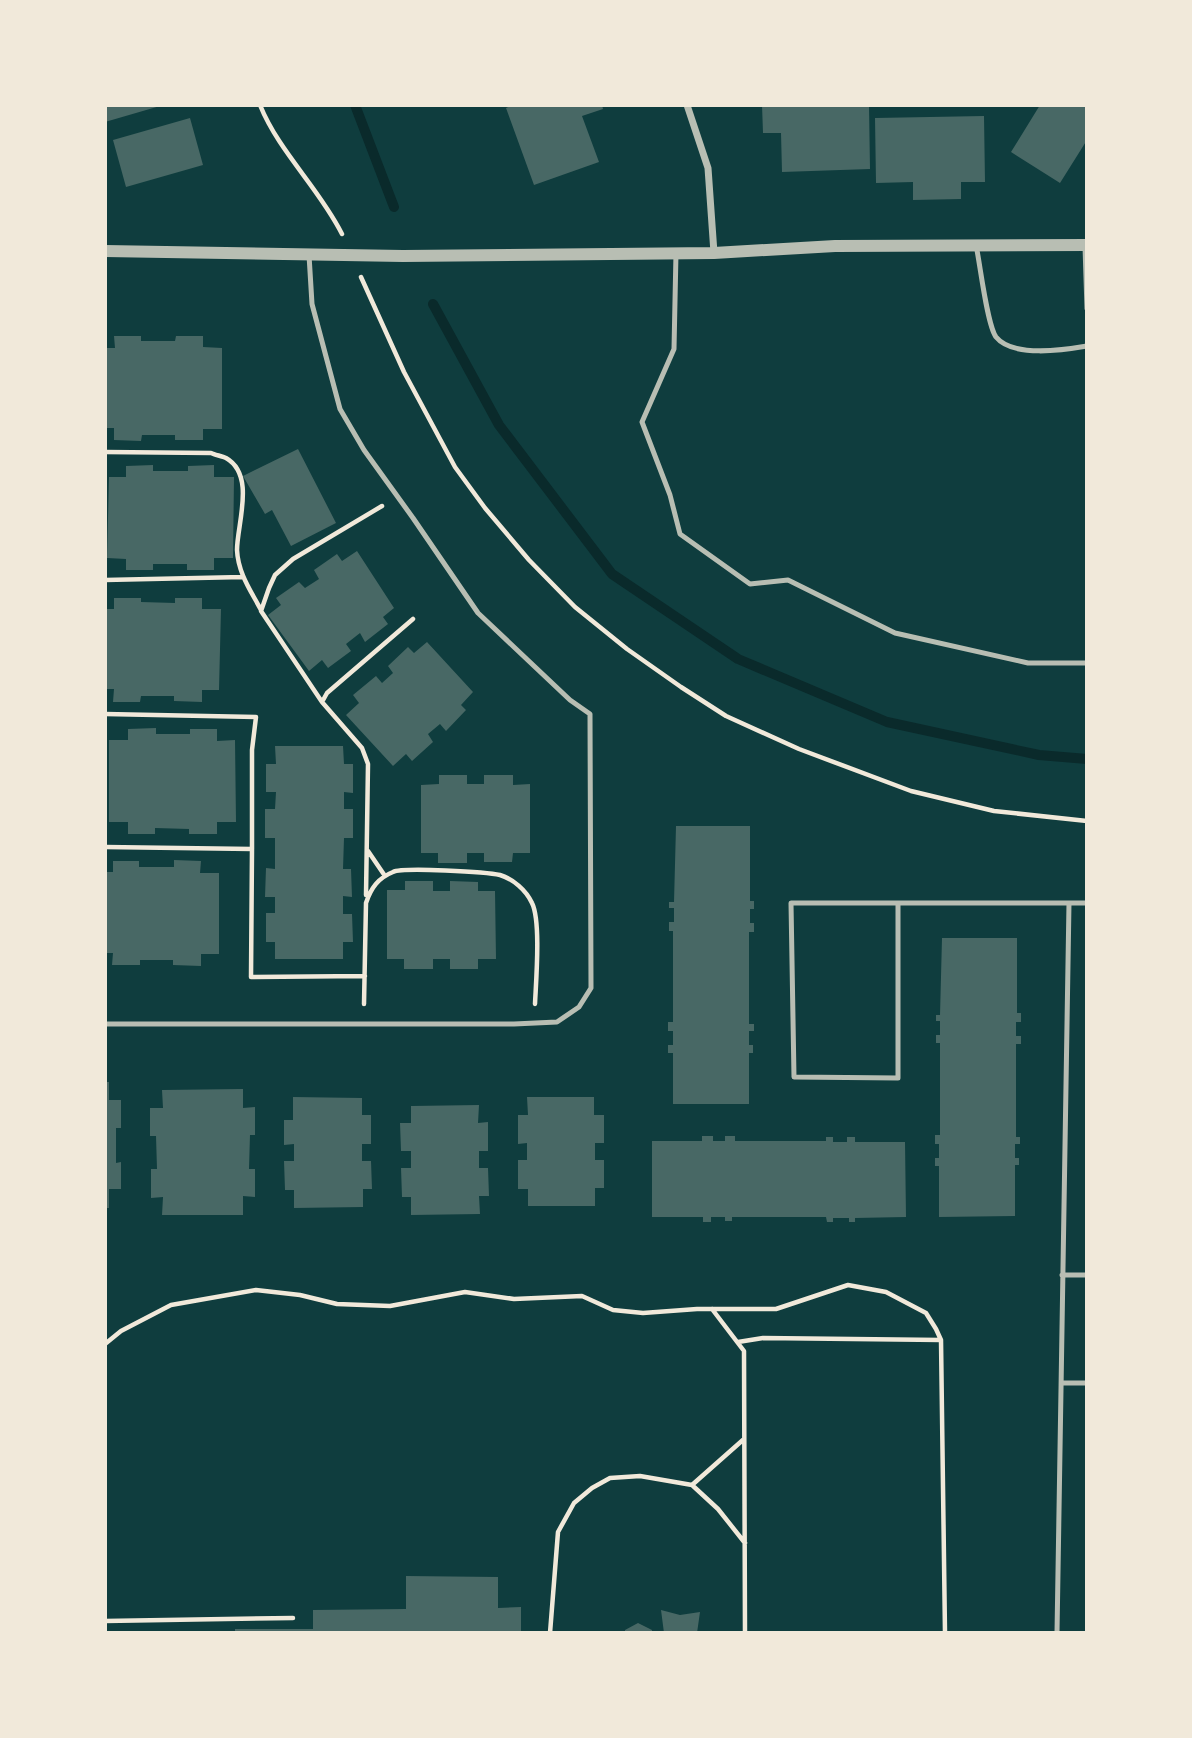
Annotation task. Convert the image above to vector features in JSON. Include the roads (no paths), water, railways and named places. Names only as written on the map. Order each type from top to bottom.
[{"type":"street","points":[[687,105],[708,168],[714,253]]},
{"type":"street","points":[[105,251],[309,255],[714,253],[835,246],[1086,245]]},
{"type":"lane","points":[[976,245],[990,323],[997,337],[1010,346],[1030,351],[1087,346]]},
{"type":"lane","points":[[1086,245],[1087,309]]},
{"type":"lane","points":[[676,253],[674,349],[642,422],[670,495],[680,534],[750,584],[788,580],[895,633],[1028,663],[1087,663]]},
{"type":"lane","points":[[105,1024],[557,1022],[579,1007],[591,988],[590,714],[570,700],[478,613],[364,450],[340,409],[312,304],[309,255]]},
{"type":"lane","points":[[898,902],[898,1078],[794,1077],[791,902],[898,902],[1087,903]]},
{"type":"lane","points":[[1057,1633],[1069,903]]},
{"type":"lane","points":[[1062,1275],[1087,1275]]},
{"type":"lane","points":[[1062,1383],[1087,1383]]},
{"type":"waterway","points":[[355,105],[394,207]]},
{"type":"waterway","points":[[433,304],[499,425],[612,574],[738,659],[887,722],[1039,755],[1087,759]]}]
